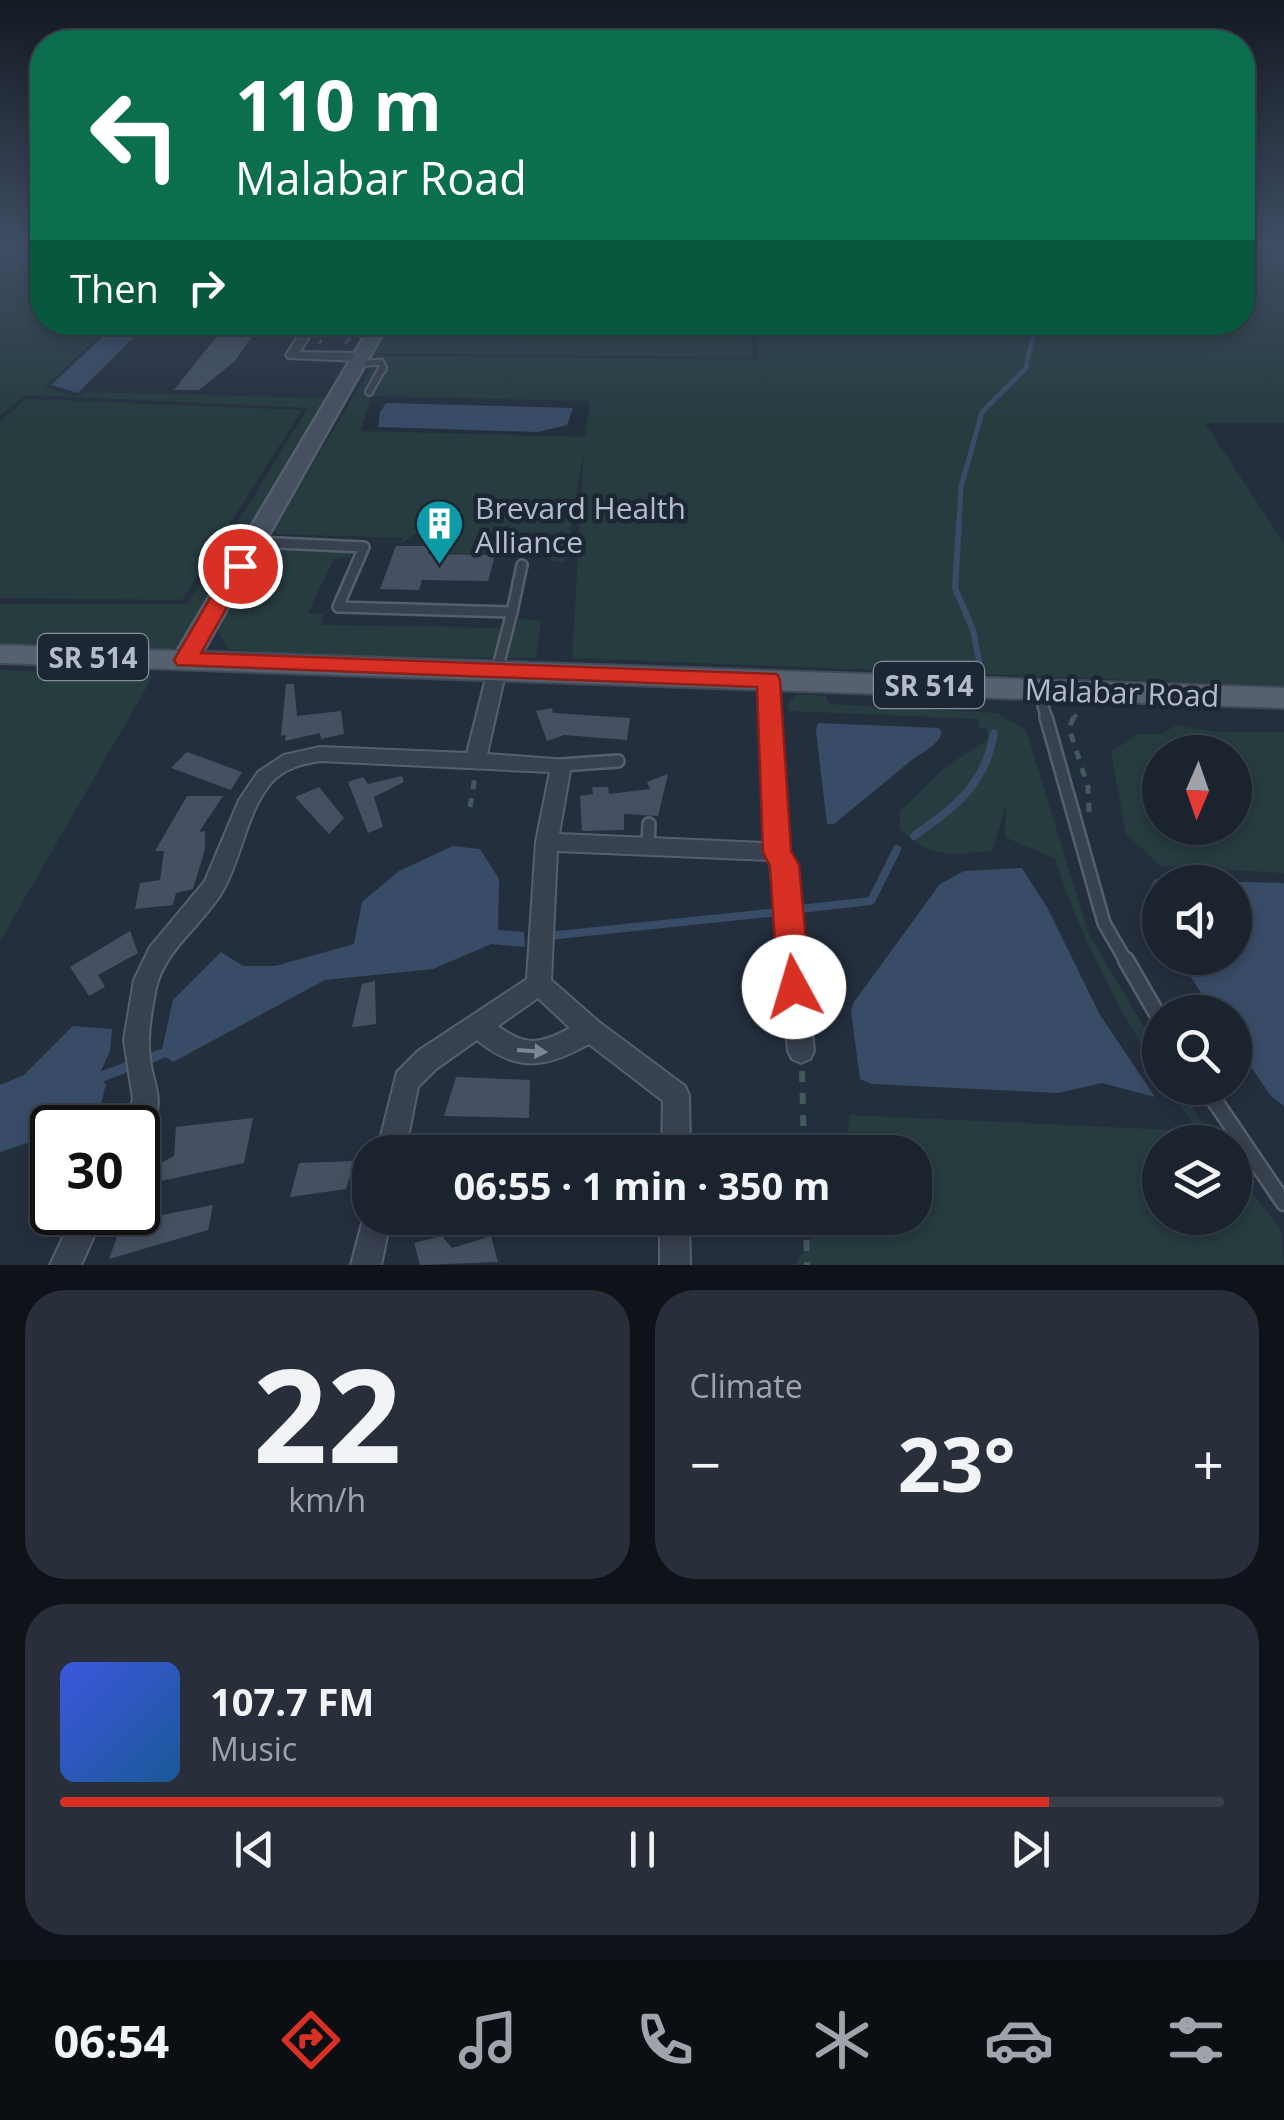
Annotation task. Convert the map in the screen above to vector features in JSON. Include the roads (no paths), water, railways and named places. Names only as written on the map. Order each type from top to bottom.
[{"type":"main road","name":"Malabar Road","points":[[0,654],[1284,698]]},
{"type":"street","points":[[305,335],[292,355],[358,360]]},
{"type":"street","points":[[185,660],[372,335]]},
{"type":"street","points":[[475,761],[497,670]]},
{"type":"street","points":[[768,680],[777,852],[784,865],[801,1051]]},
{"type":"street","points":[[148,1105],[140,1066],[145,982],[158,956],[212,890],[255,792],[280,764],[320,754],[561,765],[544,816],[547,842],[538,984]]},
{"type":"street","points":[[547,842],[648,835],[777,852]]},
{"type":"street","points":[[394,1135],[406,1081],[427,1060],[538,984]]},
{"type":"street","points":[[538,984],[590,1030],[676,1095],[676,1135]]},
{"type":"street","points":[[476,1025],[493,1040],[519,1052],[545,1055],[590,1030]]},
{"type":"street","points":[[64,1265],[80,1235]]},
{"type":"street","points":[[366,1265],[372,1235]]},
{"type":"street","points":[[674,1265],[675,1235]]},
{"type":"lane","points":[[358,360],[381,362],[384,369],[370,392]]},
{"type":"lane","points":[[253,542],[364,548],[338,607],[512,612]]},
{"type":"lane","points":[[497,670],[522,565]]},
{"type":"lane","points":[[1038,689],[1104,924],[1146,995]]},
{"type":"lane","points":[[561,765],[618,761]]},
{"type":"lane","points":[[1217,1105],[1284,1204]]},
{"type":"water","points":[[104,335],[136,335],[78,393],[51,385]]},
{"type":"water","points":[[386,403],[573,408],[567,425],[538,432],[378,427]]},
{"type":"water","points":[[818,723],[939,728],[942,733],[834,824],[827,824]]},
{"type":"water","points":[[453,846],[480,849],[499,879],[498,930],[524,932],[525,947],[491,944],[433,969],[325,980],[173,1062],[161,1054],[173,1000],[221,952],[243,966],[275,966],[354,944],[362,902],[399,871]]},
{"type":"water","points":[[1022,868],[1048,909],[1100,1015],[1142,1078],[1142,1094],[1102,1083],[1058,1093],[872,1084],[860,1079],[851,1011],[854,1002],[940,884],[964,871]]},
{"type":"water","points":[[1252,882],[1284,883],[1284,1106],[1271,1096],[1252,1069],[1252,995],[1202,995],[1190,975],[1252,975]]},
{"type":"water","points":[[73,1026],[112,1029],[110,1051],[98,1077],[106,1084],[101,1105],[30,1105],[30,1142],[0,1152],[0,1085],[24,1075]]},
{"type":"waterway","points":[[346,343],[351,335]]},
{"type":"waterway","points":[[1025,369],[1034,335]]},
{"type":"waterway","points":[[959,525],[961,487],[982,412],[1025,369]]},
{"type":"waterway","points":[[959,523],[955,588],[973,630],[982,675]]},
{"type":"waterway","points":[[914,836],[943,815],[976,781],[994,733]]},
{"type":"waterway","points":[[791,910],[871,901],[897,849]]},
{"type":"waterway","points":[[548,936],[779,912]]},
{"type":"waterway","points":[[144,1061],[161,1054]]},
{"type":"waterway","points":[[98,1078],[132,1065]]},
{"type":"place","name":"Brevard Health Alliance","points":[[440,566]]}]
